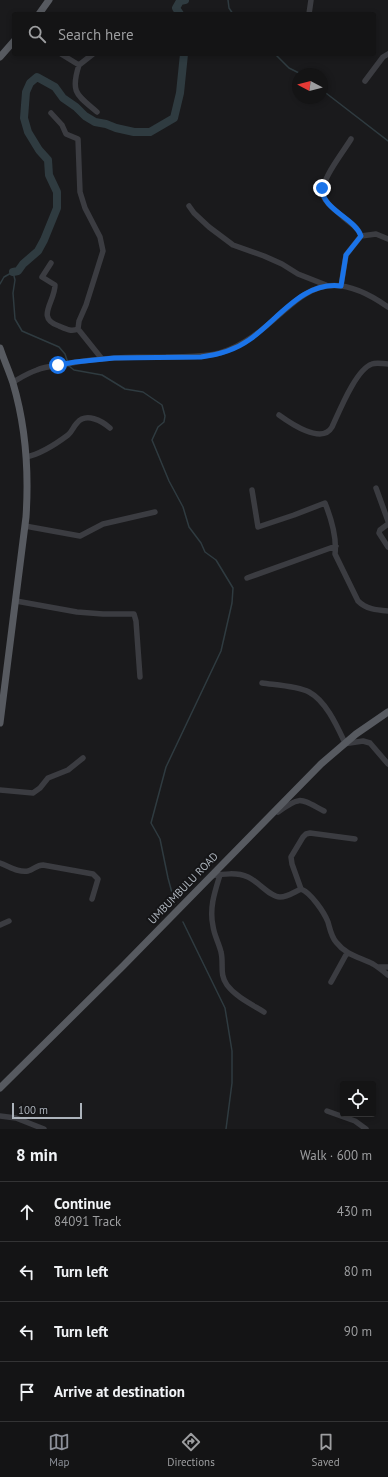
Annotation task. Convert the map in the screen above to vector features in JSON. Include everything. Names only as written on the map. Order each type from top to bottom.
[{"type":"main road","points":[[40,12],[49,0]]},
{"type":"main road","points":[[0,57],[12,44]]},
{"type":"main road","points":[[0,348],[13,382],[22,426],[28,489],[16,601],[2,684],[0,723]]},
{"type":"main road","name":"UMBUMBULU ROAD","points":[[0,1088],[321,764],[344,744],[388,712]]},
{"type":"street","points":[[309,12],[311,0]]},
{"type":"street","points":[[365,80],[383,57],[388,54]]},
{"type":"street","points":[[64,56],[79,65]]},
{"type":"street","points":[[90,56],[79,65],[75,80],[75,87],[79,96],[97,112]]},
{"type":"street","points":[[52,114],[62,125],[66,134],[78,138],[78,177],[80,192],[85,208],[102,244],[102,257],[86,305],[78,321],[78,329],[102,359]]},
{"type":"street","points":[[351,140],[325,180],[322,192],[328,203],[355,227],[361,236]]},
{"type":"street","points":[[189,206],[194,214],[233,245],[264,256],[282,264],[298,274],[326,285],[341,286],[368,295],[388,307]]},
{"type":"street","points":[[341,286],[346,255],[361,236],[376,234],[388,239]]},
{"type":"street","points":[[51,262],[42,277],[55,285],[47,314],[48,320],[51,324],[72,331],[78,329]]},
{"type":"street","points":[[13,382],[35,370],[68,363],[102,359],[146,357],[201,357],[226,351],[248,341],[266,328],[294,302],[309,292],[326,285]]},
{"type":"street","points":[[279,415],[298,427],[317,434],[326,434],[332,428],[349,392],[365,368],[375,363],[388,364]]},
{"type":"street","points":[[26,457],[39,453],[68,435],[76,423],[82,419],[95,418],[110,428]]},
{"type":"street","points":[[376,488],[388,523],[379,532],[388,547]]},
{"type":"street","points":[[252,490],[258,527],[325,503],[336,546],[334,554],[358,601],[362,606],[370,609],[388,611]]},
{"type":"street","points":[[25,526],[80,536],[102,524],[156,512]]},
{"type":"street","points":[[247,578],[336,546]]},
{"type":"street","points":[[16,601],[77,612],[134,614],[137,627],[140,677]]},
{"type":"street","points":[[262,683],[309,692],[319,700],[336,722],[344,744],[366,741],[373,746],[388,764]]},
{"type":"street","points":[[0,790],[33,793],[40,788],[48,778],[68,770],[82,758]]},
{"type":"street","points":[[269,816],[297,800],[305,801],[324,811]]},
{"type":"street","points":[[301,890],[291,857],[304,835],[310,833],[355,839]]},
{"type":"street","points":[[0,863],[21,871],[43,865],[93,874],[98,879],[92,899]]},
{"type":"street","points":[[210,876],[230,874],[246,876],[259,883],[277,897],[286,896],[301,890],[306,892],[320,908],[328,922],[332,937],[347,953],[378,967],[388,975]]},
{"type":"street","points":[[220,875],[214,893],[212,919],[221,952],[222,975],[226,984],[235,994],[264,1012]]},
{"type":"street","points":[[0,925],[10,922]]},
{"type":"street","points":[[331,982],[347,953]]},
{"type":"street","points":[[378,967],[388,967]]},
{"type":"street","points":[[327,1111],[355,1121],[366,1129]]},
{"type":"street","points":[[0,1116],[16,1118],[44,1129]]},
{"type":"waterway","points":[[179,12],[176,8],[180,1],[185,0]]},
{"type":"waterway","points":[[228,0],[229,8],[232,12]]},
{"type":"waterway","points":[[13,272],[18,271],[23,264],[38,251],[57,208],[57,192],[49,175],[48,160],[39,150],[28,132],[24,118],[26,92],[30,83],[37,77],[55,87],[63,98],[95,122],[134,132],[150,132],[174,118],[180,93],[184,56]]},
{"type":"waterway","points":[[277,56],[292,70]]},
{"type":"waterway","points":[[328,95],[388,141]]},
{"type":"waterway","points":[[0,284],[4,277],[13,272],[15,280],[13,293],[15,319],[22,331],[59,347],[65,354],[69,366],[74,370],[102,375],[125,389],[143,392],[162,405],[165,416],[164,422],[158,427],[152,440],[169,481],[183,507],[189,527],[201,543],[205,552],[216,560],[233,588],[232,603],[221,651],[166,767],[151,823],[160,839],[175,904]]},
{"type":"waterway","points":[[183,922],[225,1008],[232,1051],[232,1083],[226,1129]]},
{"type":"route","points":[[58,365],[114,358],[210,356],[239,346],[248,341],[266,328],[294,302],[313,289],[326,285],[341,286],[344,260],[348,251],[361,236],[359,231],[328,203],[324,198],[322,188]]}]
